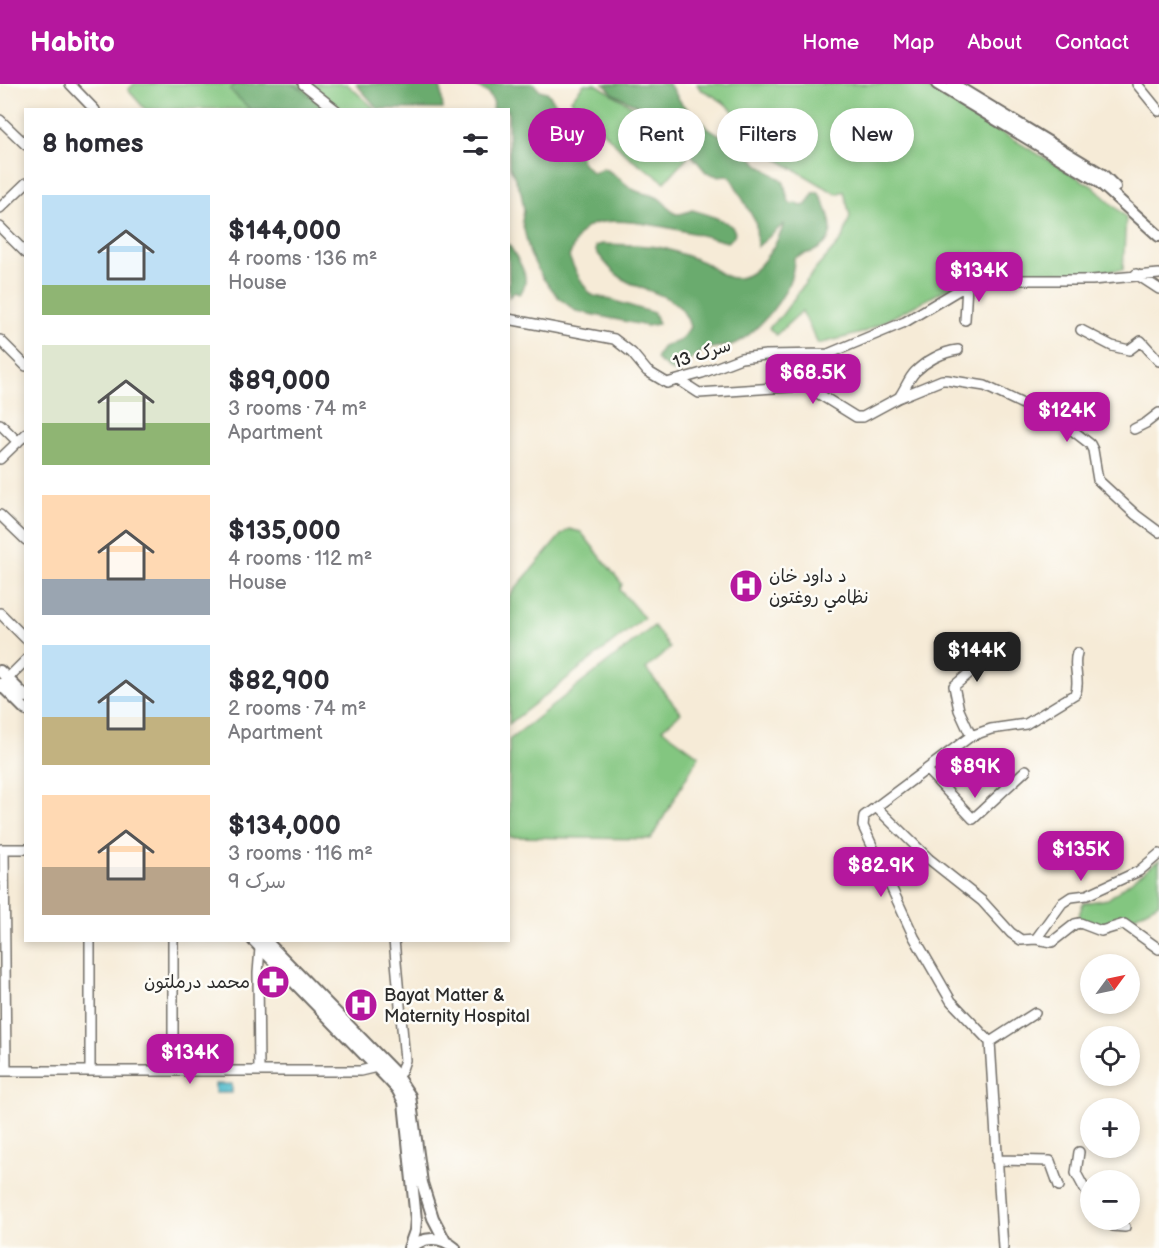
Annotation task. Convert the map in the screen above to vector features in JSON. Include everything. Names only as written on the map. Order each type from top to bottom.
[{"type":"main road","points":[[937,84],[1098,181],[1159,236]]},
{"type":"main road","points":[[953,84],[1103,175],[1159,228]]},
{"type":"main road","points":[[3,678],[24,695]]},
{"type":"main road","points":[[3,678],[24,707]]},
{"type":"main road","points":[[261,943],[410,1096],[422,1183],[433,1218],[454,1246]]},
{"type":"main road","points":[[261,943],[376,1067],[393,1079],[404,1102],[416,1220],[410,1248]]},
{"type":"main road","points":[[410,1248],[424,1240],[435,1239],[454,1246]]},
{"type":"street","points":[[70,84],[93,108]]},
{"type":"street","points":[[303,84],[333,108]]},
{"type":"street","points":[[1137,84],[1155,98],[1159,111]]},
{"type":"street","points":[[0,120],[24,143]]},
{"type":"street","points":[[0,208],[24,185]]},
{"type":"street","points":[[0,227],[24,251]]},
{"type":"street","points":[[1136,274],[1159,289]]},
{"type":"street","name":"سرک 13","points":[[510,319],[614,339],[655,377],[667,383],[741,358],[766,355],[828,354],[905,322],[967,285],[985,280],[1092,280],[1136,274],[1159,274]]},
{"type":"street","points":[[965,320],[967,285]]},
{"type":"street","points":[[1081,330],[1112,346],[1129,350],[1141,341],[1159,361]]},
{"type":"street","points":[[0,340],[24,364]]},
{"type":"street","points":[[898,398],[917,370],[937,356],[958,350]]},
{"type":"street","points":[[679,380],[699,393],[806,386],[856,417],[873,413],[898,398],[942,380],[985,386],[1054,416],[1090,444],[1098,480],[1136,515],[1159,532]]},
{"type":"street","points":[[1134,429],[1159,413]]},
{"type":"street","points":[[0,423],[18,442]]},
{"type":"street","points":[[0,459],[24,436]]},
{"type":"street","points":[[0,514],[24,538]]},
{"type":"street","points":[[0,613],[24,637]]},
{"type":"street","points":[[971,736],[959,710],[954,686],[1010,639]]},
{"type":"street","points":[[1003,1248],[990,1042],[951,1002],[914,937],[863,826],[864,816],[971,736],[991,729],[1026,724],[1075,694],[1077,653]]},
{"type":"street","points":[[3,678],[24,662]]},
{"type":"street","points":[[927,770],[973,819],[1026,770]]},
{"type":"street","points":[[876,807],[929,859],[982,901],[1011,933],[1021,940],[1036,939],[1052,942],[1080,923],[1101,931],[1124,924],[1159,949]]},
{"type":"street","points":[[24,849],[2,849],[3,1071],[360,1071],[376,1067]]},
{"type":"street","points":[[1036,939],[1062,903],[1071,897],[1087,895],[1119,878],[1140,871],[1159,854]]},
{"type":"street","points":[[90,942],[90,1071]]},
{"type":"street","points":[[173,942],[173,1071]]},
{"type":"street","points":[[393,1079],[401,1072],[405,1060],[394,942]]},
{"type":"street","points":[[259,1071],[258,973],[261,943]]},
{"type":"street","points":[[990,1042],[1035,1013]]},
{"type":"street","points":[[1079,1152],[1076,1173],[1080,1180]]},
{"type":"street","points":[[996,1160],[1050,1161],[1059,1186]]},
{"type":"street","points":[[1054,1171],[1076,1173]]},
{"type":"green space","points":[[134,84],[347,84],[374,108],[144,108],[128,90]]},
{"type":"green space","points":[[235,84],[290,84],[301,88],[323,108],[249,108],[230,90]]},
{"type":"green space","points":[[356,84],[438,84],[441,89],[443,108],[377,108]]},
{"type":"green space","points":[[470,84],[534,84],[539,90],[547,92],[558,106],[564,108],[528,108],[528,162],[582,162],[593,173],[603,168],[634,190],[658,198],[674,213],[680,214],[692,210],[723,221],[734,231],[734,236],[727,242],[657,226],[617,221],[601,222],[589,226],[579,236],[569,257],[589,293],[654,313],[658,324],[647,326],[576,311],[559,298],[542,277],[530,254],[522,221],[524,210],[521,192],[510,167],[510,108],[492,108],[494,103],[488,93]]},
{"type":"green space","points":[[584,84],[596,84],[635,108],[618,108],[618,146],[606,134],[606,108],[579,108],[571,100]]},
{"type":"green space","points":[[604,84],[669,84],[686,108],[643,108],[614,94]]},
{"type":"green space","points":[[697,84],[920,84],[1092,186],[1126,217],[1123,270],[970,277],[862,333],[818,344],[802,311],[776,335],[769,328],[843,238],[850,216],[844,191],[836,194],[782,162],[818,162],[818,108],[729,108],[700,89]]},
{"type":"green space","points":[[705,125],[717,133],[717,162],[756,162],[784,183],[791,204],[806,205],[814,192],[819,193],[829,216],[831,232],[824,245],[794,258],[792,275],[784,293],[772,311],[748,336],[731,345],[709,348],[673,372],[656,359],[663,346],[681,340],[690,327],[686,316],[671,301],[619,276],[599,255],[596,246],[602,244],[635,245],[667,249],[703,262],[732,278],[752,272],[772,249],[784,224],[757,247],[756,223],[731,178],[727,175],[717,176],[706,172],[698,162],[705,162]]},
{"type":"green space","points":[[637,162],[683,162],[665,182]]},
{"type":"green space","points":[[510,246],[525,275],[523,288],[519,294],[514,292],[510,296]]},
{"type":"green space","points":[[569,529],[581,532],[622,584],[620,590],[644,618],[510,723],[510,595],[561,535]]},
{"type":"green space","points":[[654,626],[670,648],[646,669],[681,713],[662,729],[699,756],[651,839],[510,837],[510,739]]},
{"type":"green space","points":[[1159,860],[1159,903],[1126,921],[1098,926],[1078,918],[1083,903],[1108,899]]},
{"type":"water","points":[[215,1084],[232,1084],[232,1093],[215,1093]]},
{"type":"place","name":"د داود خان نظامي روغتون","points":[[746,586]]},
{"type":"place","name":"محمد درملتون","points":[[273,982]]},
{"type":"place","name":"Bayat Matter & Maternity Hospital","points":[[361,1005]]}]
